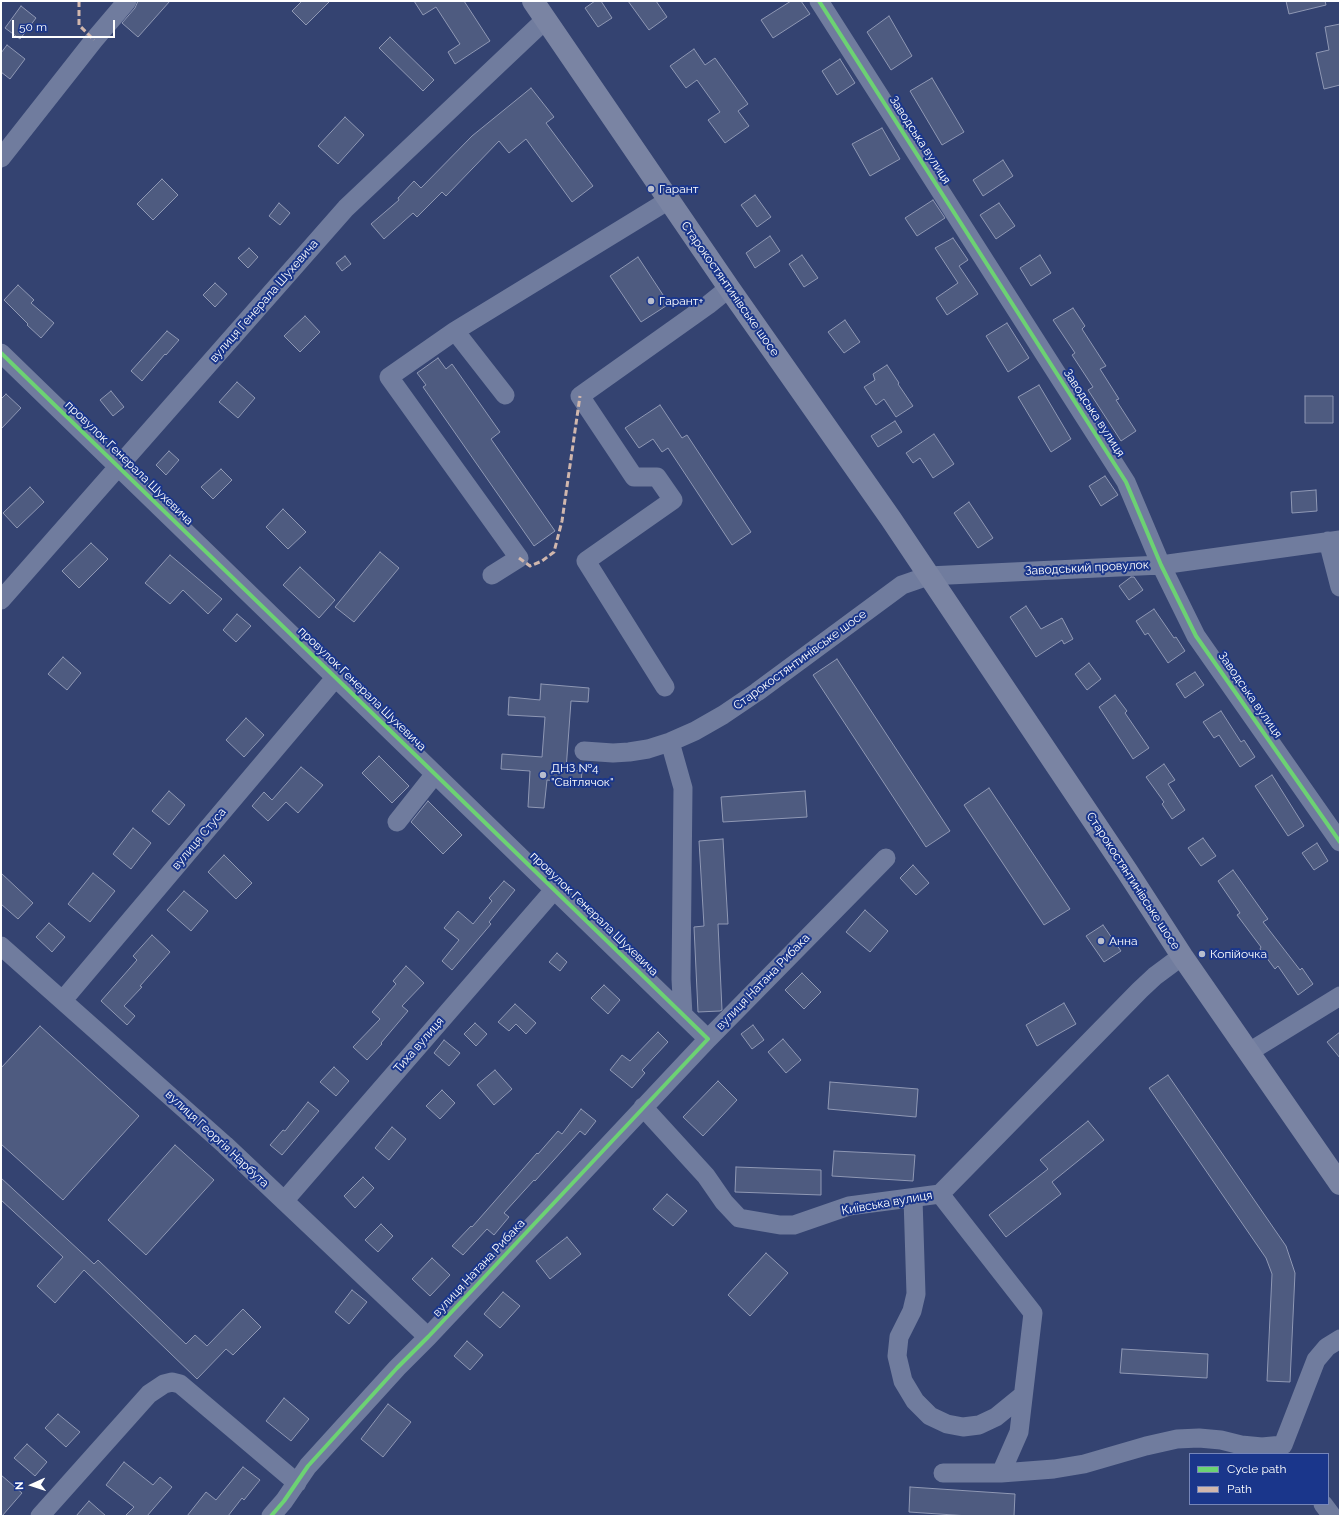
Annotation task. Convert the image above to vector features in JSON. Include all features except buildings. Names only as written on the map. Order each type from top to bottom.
[{"type":"main road","name":"Старокостянтинівське шосе","points":[[533,1],[729,288],[886,513],[1122,864],[1182,956],[1340,1184]]},
{"type":"street","points":[[1,158],[94,40],[127,1]]},
{"type":"street","name":"Заводська вулиця","points":[[819,1],[1126,482],[1161,565],[1196,636],[1340,842]]},
{"type":"street","name":"вулиця Генерала Шухевича","points":[[1,600],[346,208],[546,19]]},
{"type":"street","points":[[492,575],[519,558],[389,377],[455,331],[669,200]]},
{"type":"street","points":[[665,687],[586,561],[673,500],[657,477],[634,477],[580,396],[708,305],[729,288]]},
{"type":"street","points":[[455,331],[505,395]]},
{"type":"street","name":"провулок Генерала Шухевича","points":[[1,353],[708,1039]]},
{"type":"street","points":[[1334,541],[1340,587]]},
{"type":"street","name":"Заводський провулок","points":[[928,576],[1161,565],[1334,541]]},
{"type":"street","name":"Старокостянтинівське шосе","points":[[584,751],[613,753],[648,749],[670,742],[694,731],[723,715],[757,692],[902,585],[928,576]]},
{"type":"street","name":"вулиця Стуса","points":[[63,1000],[336,677]]},
{"type":"street","points":[[670,742],[683,788],[681,979],[683,1015]]},
{"type":"street","points":[[397,822],[435,774]]},
{"type":"street","name":"вулиця Натана Рибака","points":[[271,1516],[284,1501],[308,1466],[397,1368],[428,1337],[708,1039],[886,858]]},
{"type":"street","name":"Тиха вулиця","points":[[284,1201],[554,890]]},
{"type":"street","name":"вулиця Георгія Нарбута","points":[[1,946],[219,1140],[428,1337]]},
{"type":"street","name":"Київська вулиця","points":[[643,1107],[706,1176],[724,1202],[739,1218],[780,1225],[794,1225],[849,1206],[940,1194],[1140,990],[1155,976],[1182,956]]},
{"type":"street","points":[[1249,1052],[1340,996]]},
{"type":"street","points":[[940,1194],[1033,1313],[1019,1432],[1002,1473]]},
{"type":"street","points":[[913,1198],[916,1294],[912,1312],[899,1338],[897,1356],[904,1381],[915,1400],[930,1416],[947,1424],[963,1427],[979,1425],[996,1417],[1023,1395]]},
{"type":"street","points":[[943,1473],[1002,1473],[1054,1469],[1084,1464],[1146,1446],[1177,1439],[1199,1438],[1221,1440],[1241,1445],[1286,1450],[1316,1360],[1327,1347],[1340,1339]]},
{"type":"street","points":[[40,1516],[149,1394],[164,1384],[172,1382],[180,1384],[297,1483]]},
{"type":"street","points":[[1325,1505],[1332,1516]]},
{"type":"marked path","points":[[79,1],[79,25],[94,40]]},
{"type":"marked path","points":[[519,558],[530,566],[542,561],[554,552],[562,521],[580,396]]},
{"type":"cycle path","points":[[819,1],[1126,482],[1161,565],[1196,636],[1340,842]]},
{"type":"cycle path","points":[[1,353],[708,1039],[428,1337],[397,1368],[308,1466],[284,1501],[271,1516]]},
{"type":"place","name":"Гарант","points":[[651,189]]},
{"type":"place","name":"Гарант+","points":[[651,301]]},
{"type":"place","name":"ДНЗ №4 \"Світлячок\"","points":[[543,775]]},
{"type":"place","name":"Анна","points":[[1101,941]]},
{"type":"place","name":"Копійочка","points":[[1202,954]]}]
